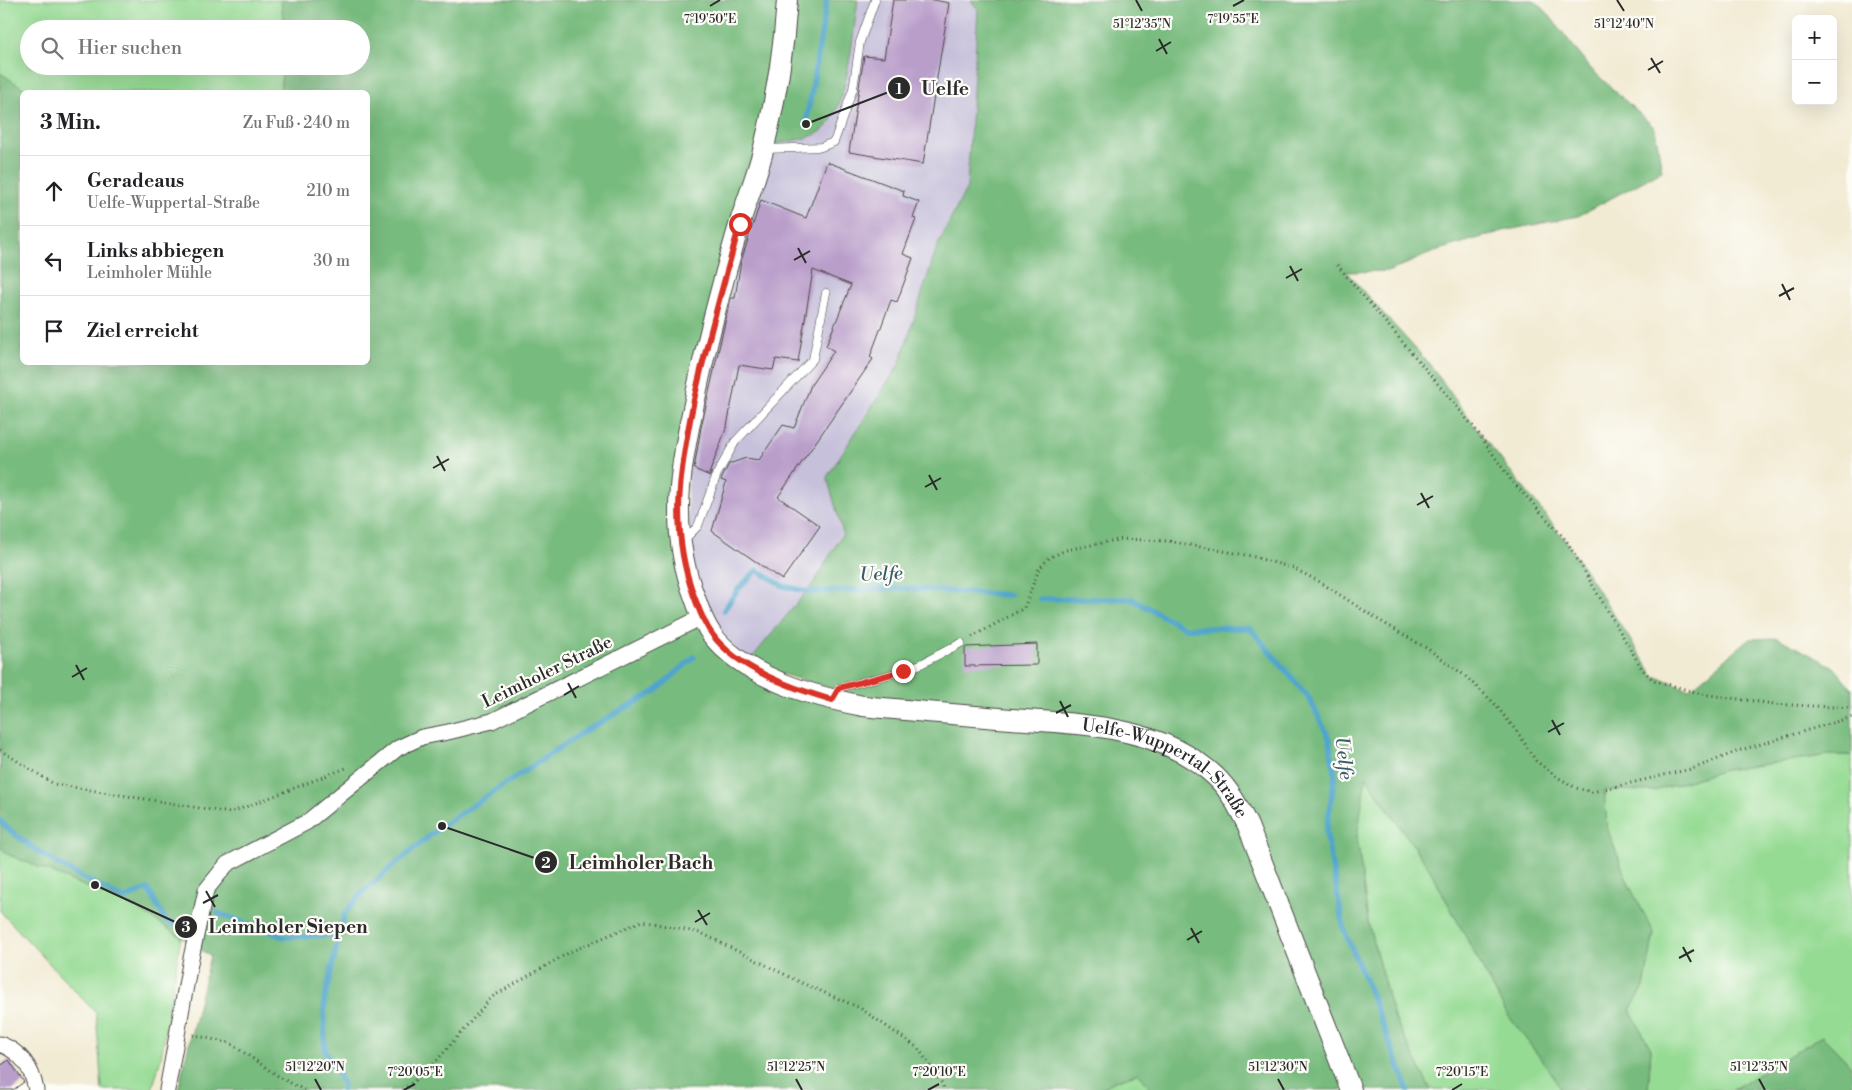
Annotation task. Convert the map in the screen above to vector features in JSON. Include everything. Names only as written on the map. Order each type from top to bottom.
[{"type":"main road","name":"Uelfe-Wuppertal-Straße","points":[[787,0],[780,64],[764,149],[740,224],[701,369],[684,449],[679,487],[680,544],[687,577],[702,617],[712,635],[723,646],[758,672],[799,690],[832,700],[863,706],[1076,724],[1125,731],[1149,738],[1180,752],[1204,767],[1216,776],[1226,788],[1236,802],[1248,826],[1351,1090]]},
{"type":"street","name":"Leimholer Straße","points":[[168,1090],[177,1031],[206,890],[227,864],[307,822],[398,748],[422,737],[492,721],[702,617]]},
{"type":"street","points":[[0,1044],[11,1048],[24,1060],[32,1072],[36,1090]]},
{"type":"lane","points":[[764,149],[821,147],[834,142],[853,89],[860,42],[875,0]]},
{"type":"lane","points":[[680,544],[698,526],[717,474],[735,442],[813,359],[826,293]]},
{"type":"lane","points":[[832,700],[839,688],[903,671],[921,664],[961,643]]},
{"type":"path","points":[[1337,265],[1476,430],[1511,480],[1566,540],[1642,669],[1653,680],[1702,694],[1774,704],[1852,708]]},
{"type":"path","points":[[961,643],[1024,608],[1039,569],[1049,558],[1066,550],[1122,539],[1168,541],[1251,556],[1293,568],[1320,582],[1428,649],[1464,675],[1494,703],[1518,733],[1536,761],[1557,777],[1576,788],[1592,792],[1695,768],[1741,750],[1852,717]]},
{"type":"path","points":[[0,750],[54,784],[230,813],[347,768]]},
{"type":"path","points":[[403,1090],[432,1066],[492,997],[570,952],[642,921],[701,933],[802,983],[860,1008],[918,1048],[943,1085],[944,1090]]},
{"type":"path","points":[[177,1031],[230,1043],[281,1078],[304,1090]]},
{"type":"shaded area","points":[[858,0],[971,0],[978,9],[967,187],[937,247],[900,363],[827,477],[843,533],[815,581],[747,664],[709,615],[687,543],[688,471],[742,238],[772,145],[808,137],[826,128],[837,110],[846,75]]},
{"type":"green space","points":[[0,0],[281,0],[283,20],[20,20],[20,75],[282,75],[280,90],[26,90],[0,73]]},
{"type":"green space","points":[[281,0],[787,0],[782,56],[773,112],[764,149],[720,295],[693,402],[686,435],[679,500],[680,533],[685,565],[700,612],[712,635],[728,651],[747,664],[815,581],[843,533],[827,477],[900,363],[937,247],[967,187],[978,10],[971,0],[1534,0],[1546,11],[1591,69],[1655,128],[1662,171],[1578,216],[1503,231],[1438,250],[1390,271],[1346,272],[1431,366],[1476,428],[1565,540],[1654,676],[1690,689],[1749,639],[1778,638],[1834,667],[1852,689],[1852,755],[1829,755],[1725,770],[1654,791],[1604,790],[1607,828],[1628,883],[1654,933],[1644,987],[1630,1010],[1651,1049],[1648,1090],[1560,1090],[1553,1075],[1507,1014],[1430,870],[1366,777],[1357,837],[1368,922],[1393,1015],[1431,1090],[1356,1090],[1271,871],[1241,802],[1218,773],[1182,747],[1126,726],[984,705],[863,697],[749,665],[762,674],[787,684],[852,704],[1062,723],[1117,730],[1144,736],[1169,746],[1193,759],[1215,776],[1230,793],[1248,826],[1351,1090],[1152,1090],[1138,1073],[1115,1081],[1099,1090],[178,1090],[210,956],[137,908],[7,854],[0,846],[0,73],[26,90],[20,90],[20,365],[370,365],[370,90],[280,90],[282,75],[370,75],[370,20],[283,20]]},
{"type":"green space","points":[[796,0],[858,0],[848,67],[840,102],[826,127],[808,137],[772,145]]},
{"type":"green space","points":[[1829,755],[1852,755],[1852,1067],[1822,1036],[1732,1090],[1648,1090],[1651,1049],[1630,1010],[1644,987],[1654,933],[1628,883],[1607,828],[1604,790],[1654,791],[1725,770]]},
{"type":"green space","points":[[1365,776],[1430,870],[1507,1014],[1553,1075],[1560,1090],[1430,1089],[1393,1015],[1368,922],[1357,837]]},
{"type":"green space","points":[[0,846],[7,854],[137,908],[181,937],[161,1058],[152,1090],[102,1090],[96,1013],[0,911]]},
{"type":"green space","points":[[1822,1036],[1852,1067],[1852,1090],[1732,1090]]},
{"type":"green space","points":[[1139,1073],[1152,1090],[1099,1090],[1115,1081]]},
{"type":"building","points":[[893,0],[934,0],[949,3],[923,164],[849,152],[864,56],[884,58]]},
{"type":"building","points":[[827,162],[904,191],[903,196],[919,202],[913,218],[916,219],[903,254],[913,258],[897,302],[891,300],[870,357],[873,359],[778,497],[820,526],[782,580],[712,531],[726,482],[721,480],[729,464],[746,458],[759,460],[783,425],[794,428],[811,385],[834,351],[826,346],[851,285],[813,270],[798,362],[776,359],[773,370],[739,365],[727,426],[709,474],[712,472],[710,476],[694,469],[701,428],[731,298],[735,298],[741,261],[761,200],[806,218]]},
{"type":"building","points":[[1037,644],[1037,665],[965,666],[965,647]]},
{"type":"building","points":[[9,1060],[24,1082],[13,1090],[0,1090],[0,1066]]},
{"type":"waterway","name":"Uelfe","points":[[806,124],[827,0]]},
{"type":"waterway","name":"Uelfe","points":[[724,610],[739,588],[757,570],[783,586],[810,592],[899,588],[1010,595]]},
{"type":"waterway","name":"Uelfe","points":[[1040,599],[1132,599],[1185,628],[1250,628],[1309,698],[1329,738],[1335,776],[1326,832],[1344,930],[1408,1090]]},
{"type":"waterway","points":[[342,1090],[343,1084],[325,1050],[324,1002],[344,915],[360,895],[442,826],[588,729],[656,691],[694,657]]},
{"type":"waterway","points":[[0,821],[13,833],[43,854],[75,874],[124,899],[148,889],[166,921],[179,926]]},
{"type":"waterway","points":[[218,913],[284,937],[339,935]]},
{"type":"place","name":"Uelfe","points":[[806,124]]},
{"type":"place","name":"Leimholer Bach","points":[[442,826]]},
{"type":"place","name":"Leimholer Siepen","points":[[95,885]]},
{"type":"route","points":[[740,224],[701,369],[682,458],[679,487],[680,544],[687,577],[702,617],[712,635],[736,657],[758,672],[799,690],[832,700],[839,688],[903,671]]}]
